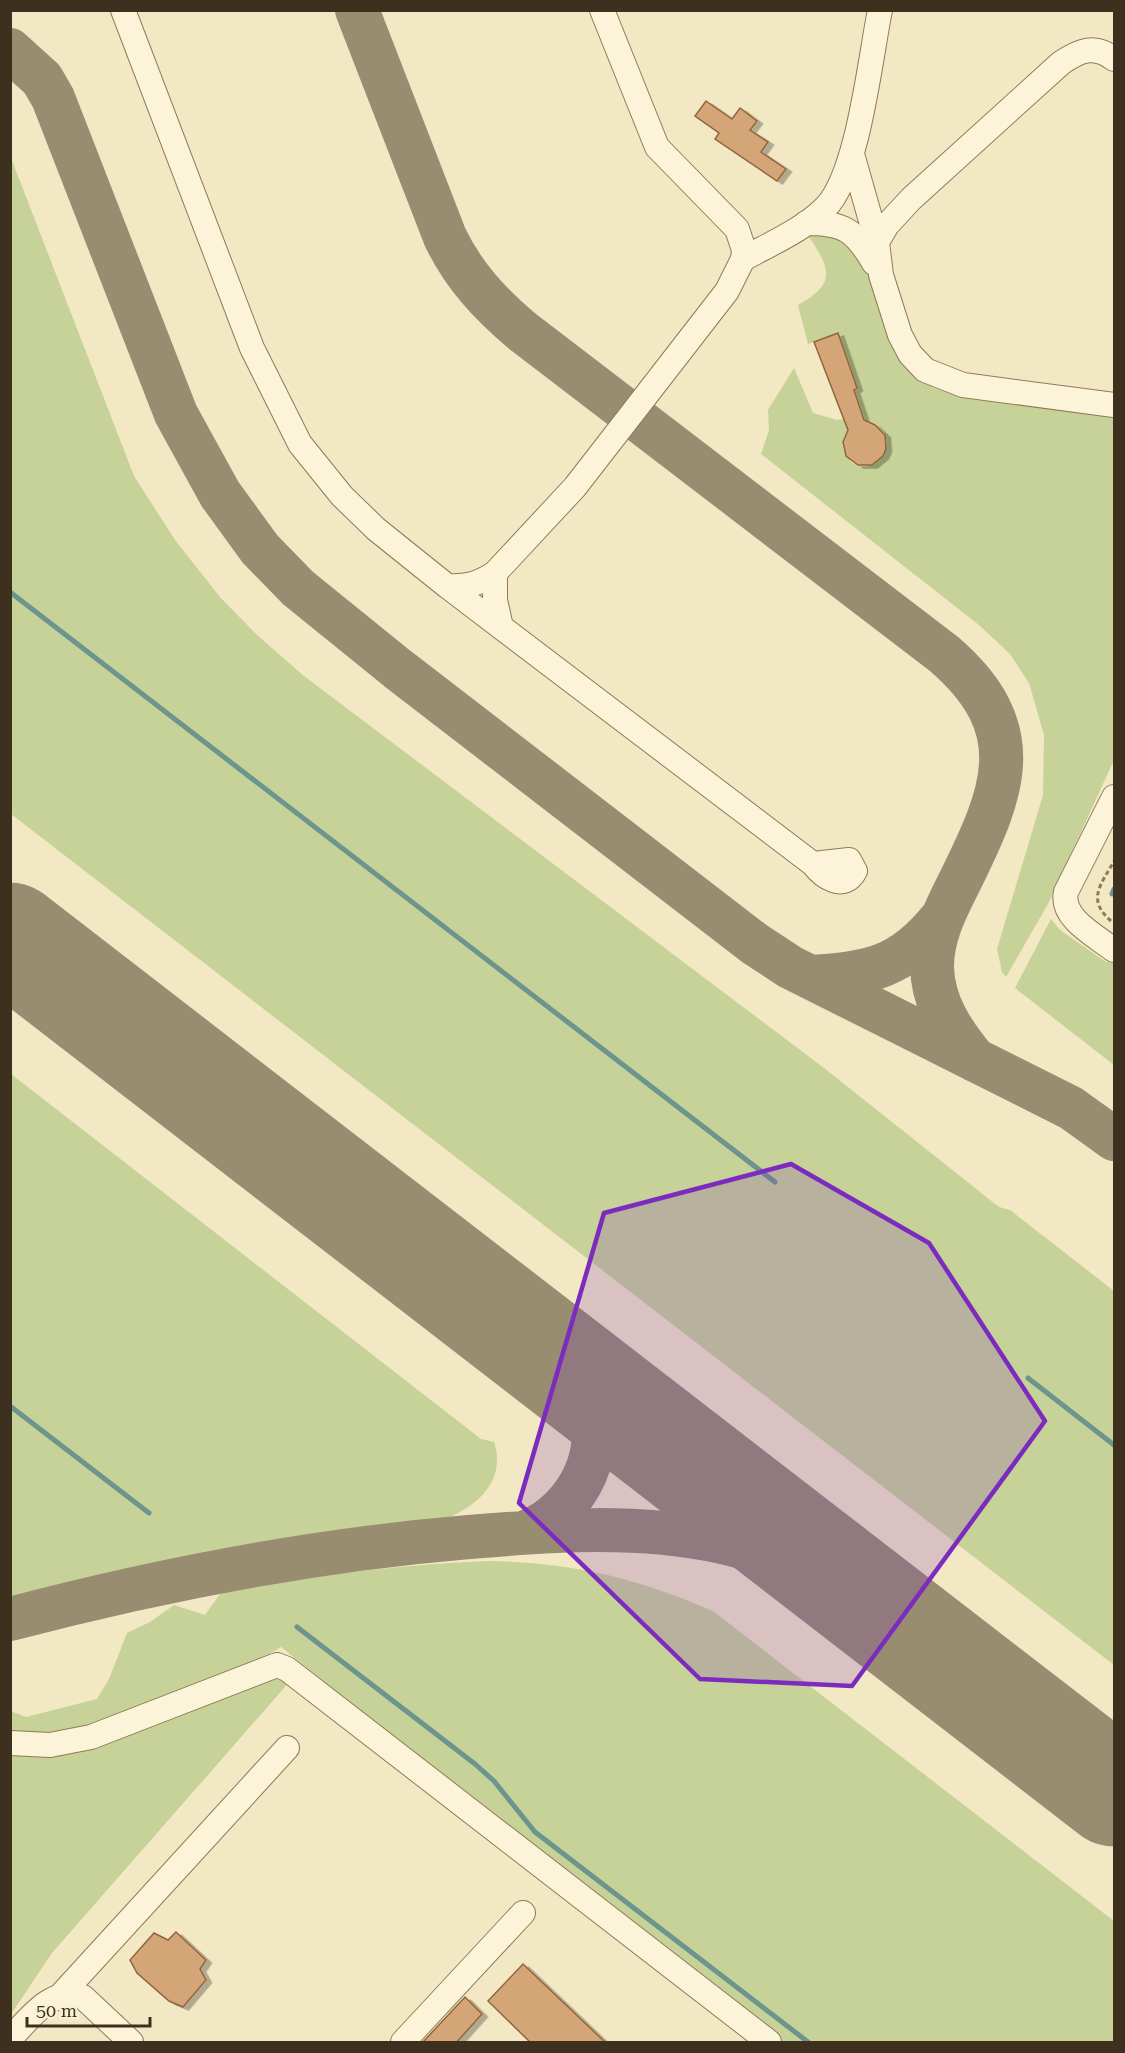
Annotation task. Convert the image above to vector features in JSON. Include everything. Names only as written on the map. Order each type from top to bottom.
[{"type":"street","points":[[123,10],[252,348],[300,444],[350,503],[447,586],[813,864]]},
{"type":"street","points":[[447,586],[472,585],[495,573],[575,487],[727,291],[743,259],[744,250],[737,229],[657,147],[602,10]]},
{"type":"street","points":[[743,259],[806,223],[834,199],[848,172],[880,10]]},
{"type":"street","points":[[877,242],[887,225],[911,199],[1069,58],[1088,49],[1098,50],[1114,58]]},
{"type":"street","points":[[852,154],[868,219],[877,242],[881,275],[900,336],[910,354],[925,370],[963,385],[1114,405]]},
{"type":"street","points":[[834,199],[868,219],[881,217],[911,199]]},
{"type":"street","points":[[834,199],[846,228],[863,244],[881,275]]},
{"type":"street","points":[[806,223],[827,223],[846,228]]},
{"type":"street","points":[[495,573],[495,600],[501,627]]},
{"type":"street","points":[[1114,797],[1064,902],[1069,914],[1114,950]]},
{"type":"street","points":[[10,1743],[50,1745],[91,1737],[278,1665],[769,2043]]},
{"type":"street","points":[[10,2039],[45,2004],[61,1995],[287,1748]]},
{"type":"street","points":[[403,2043],[524,1913]]},
{"type":"street","points":[[61,1995],[74,1994],[90,2004],[131,2043]]},
{"type":"path","points":[[1114,861],[1097,893],[1096,902],[1102,914],[1114,925]]},
{"type":"highlighted area","points":[[791,1164],[929,1243],[1045,1421],[852,1686],[700,1679],[519,1503],[604,1213]]},
{"type":"green space","points":[[11,158],[134,476],[175,540],[220,597],[257,635],[304,676],[824,1068],[999,1207],[1010,1210],[1114,1291],[1114,1665],[11,814]]},
{"type":"green space","points":[[835,230],[861,253],[911,371],[934,388],[963,398],[1114,417],[1114,760],[1048,904],[1006,977],[1002,972],[997,949],[1043,795],[1044,735],[1029,683],[1010,654],[979,625],[761,454],[769,430],[768,410],[794,368],[813,413],[837,420],[844,419],[849,429],[844,438],[843,448],[846,455],[856,465],[866,467],[875,462],[882,454],[886,443],[885,433],[877,425],[862,422],[854,390],[857,387],[838,334],[808,344],[798,305],[820,289],[825,281],[825,265],[807,234]]},
{"type":"green space","points":[[1051,919],[1060,930],[1106,962],[1114,961],[1114,1065],[1015,988]]},
{"type":"green space","points":[[11,1074],[481,1439],[494,1442],[497,1457],[496,1471],[483,1494],[461,1511],[435,1523],[275,1546],[169,1565],[11,1601]]},
{"type":"green space","points":[[488,1561],[549,1565],[604,1574],[657,1589],[713,1611],[1114,1921],[1114,2042],[782,2042],[628,1924],[281,1647],[249,1666],[69,1734],[11,1736],[10,1711],[26,1717],[97,1699],[109,1679],[127,1633],[150,1622],[174,1605],[205,1615],[220,1594],[254,1587],[354,1572]]},
{"type":"green space","points":[[267,1676],[291,1680],[52,1953],[11,2014],[11,1752]]},
{"type":"building","points":[[706,101],[732,119],[740,108],[757,121],[750,130],[768,142],[761,152],[786,169],[777,181],[715,139],[719,133],[695,116]]},
{"type":"building","points":[[838,333],[857,388],[854,390],[864,420],[875,425],[885,435],[886,449],[883,456],[872,465],[858,465],[846,456],[843,442],[848,430],[814,342]]},
{"type":"building","points":[[176,1932],[206,1960],[200,1969],[206,1980],[183,2007],[169,2001],[137,1973],[130,1960],[154,1933],[168,1940]]},
{"type":"building","points":[[523,1964],[606,2043],[531,2043],[488,2001]]},
{"type":"building","points":[[465,1997],[482,2014],[456,2043],[422,2043]]},
{"type":"waterway","points":[[10,592],[775,1182]]},
{"type":"waterway","points":[[1112,894],[1114,889]]},
{"type":"waterway","points":[[1028,1378],[1114,1445]]},
{"type":"waterway","points":[[10,1406],[149,1513]]},
{"type":"waterway","points":[[297,1627],[475,1764],[494,1781],[535,1832],[808,2042]]},
{"type":"taxiway","points":[[357,10],[445,237],[460,264],[488,299],[522,331],[944,654],[971,682],[989,709],[999,735],[1001,762],[997,790],[976,849],[941,923],[934,944],[932,967],[936,993],[945,1017],[975,1060]]},
{"type":"taxiway","points":[[10,50],[42,79],[53,98],[176,414],[220,494],[260,549],[298,588],[398,669],[755,944],[790,967],[1071,1108],[1114,1139]]},
{"type":"taxiway","points":[[811,977],[832,976],[883,965],[912,948],[940,920]]},
{"type":"taxiway","points":[[526,1532],[545,1522],[575,1493],[592,1454],[594,1433],[591,1412],[582,1392],[572,1378],[534,1343]]},
{"type":"taxiway","points":[[10,1619],[124,1591],[295,1558],[469,1537],[596,1530],[690,1536],[746,1548],[815,1576],[901,1626]]},
{"type":"runway","points":[[10,938],[1114,1791]]}]
